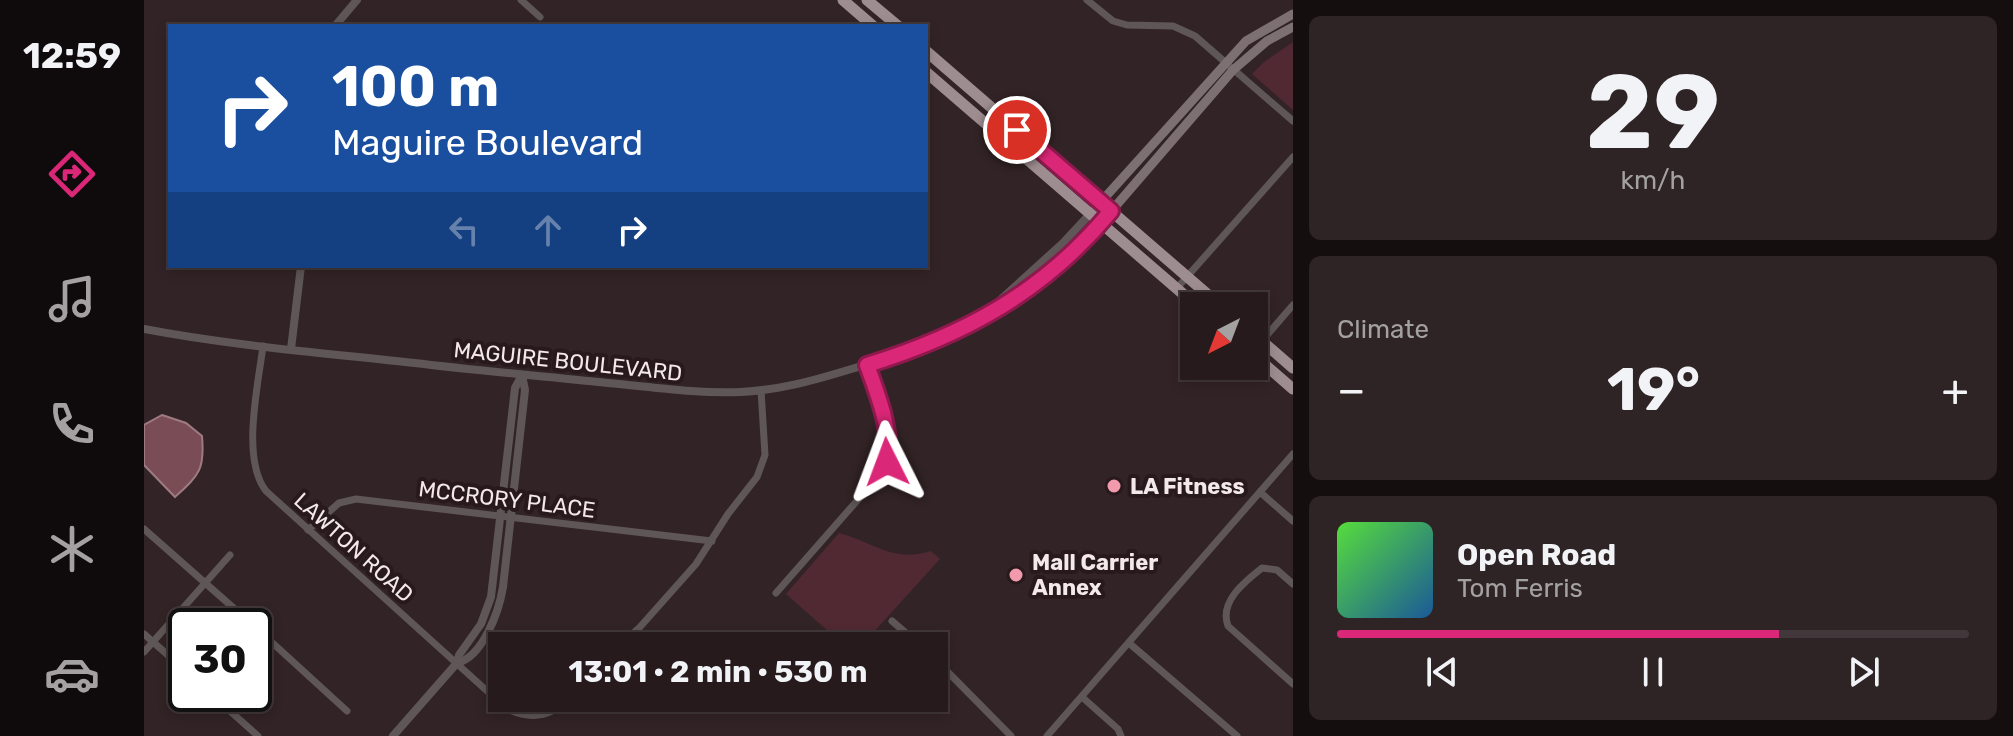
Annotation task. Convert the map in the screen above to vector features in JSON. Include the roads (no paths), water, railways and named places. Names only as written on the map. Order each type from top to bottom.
[{"type":"highway","points":[[843,0],[871,24]]},
{"type":"highway","points":[[867,0],[896,24]]},
{"type":"highway","points":[[928,62],[999,123],[1011,124],[1205,292]]},
{"type":"highway","points":[[928,62],[1090,214],[1181,292]]},
{"type":"highway","points":[[1268,348],[1293,368]]},
{"type":"highway","points":[[1268,367],[1293,389]]},
{"type":"main road","name":"MAGUIRE BOULEVARD","points":[[1101,223],[1106,207],[1260,31],[1293,14]]},
{"type":"main road","name":"MAGUIRE BOULEVARD","points":[[1229,67],[1293,27]]},
{"type":"main road","name":"MAGUIRE BOULEVARD","points":[[1090,214],[1106,207]]},
{"type":"street","points":[[337,24],[357,0]]},
{"type":"street","points":[[521,0],[540,17]]},
{"type":"street","points":[[1087,0],[1113,21],[1127,25],[1173,26],[1195,36],[1293,121]]},
{"type":"street","points":[[1177,288],[1293,157]]},
{"type":"street","name":"MAGUIRE BOULEVARD","points":[[979,320],[1090,214]]},
{"type":"street","name":"MAGUIRE BOULEVARD","points":[[144,329],[263,346],[522,375],[708,392],[761,390],[805,384],[918,349],[979,320],[1008,304],[1053,270],[1079,248],[1101,223]]},
{"type":"street","points":[[291,349],[301,268]]},
{"type":"street","points":[[1268,329],[1293,305]]},
{"type":"street","name":"LAWTON ROAD","points":[[263,346],[252,448],[254,469],[260,483],[270,496],[488,692]]},
{"type":"street","points":[[776,593],[877,478],[887,462],[887,427],[867,365]]},
{"type":"street","points":[[393,736],[457,663],[466,661],[477,648],[497,611],[503,587],[505,517],[525,390],[522,375]]},
{"type":"street","points":[[633,632],[670,595],[760,471],[765,455],[761,390]]},
{"type":"street","points":[[1047,736],[1293,454]]},
{"type":"street","points":[[1260,492],[1293,521]]},
{"type":"street","name":"MCCRORY PLACE","points":[[308,530],[339,503],[356,499],[712,541]]},
{"type":"street","points":[[144,529],[234,608]]},
{"type":"street","points":[[144,652],[230,555]]},
{"type":"street","points":[[1293,584],[1277,570],[1262,568],[1229,601],[1224,616],[1228,626],[1293,684]]},
{"type":"street","points":[[892,621],[905,632]]},
{"type":"street","points":[[144,634],[168,655]]},
{"type":"street","points":[[272,642],[347,711]]},
{"type":"street","points":[[1129,643],[1237,736]]},
{"type":"street","points":[[948,672],[1011,736]]},
{"type":"street","points":[[1082,697],[1118,729],[1121,736]]},
{"type":"street","points":[[231,712],[258,736]]},
{"type":"street","name":"LAWTON ROAD","points":[[518,712],[535,717],[551,712]]},
{"type":"place","name":"LA Fitness","points":[[1114,486]]},
{"type":"place","name":"Mall Carrier Annex","points":[[1016,575]]}]
